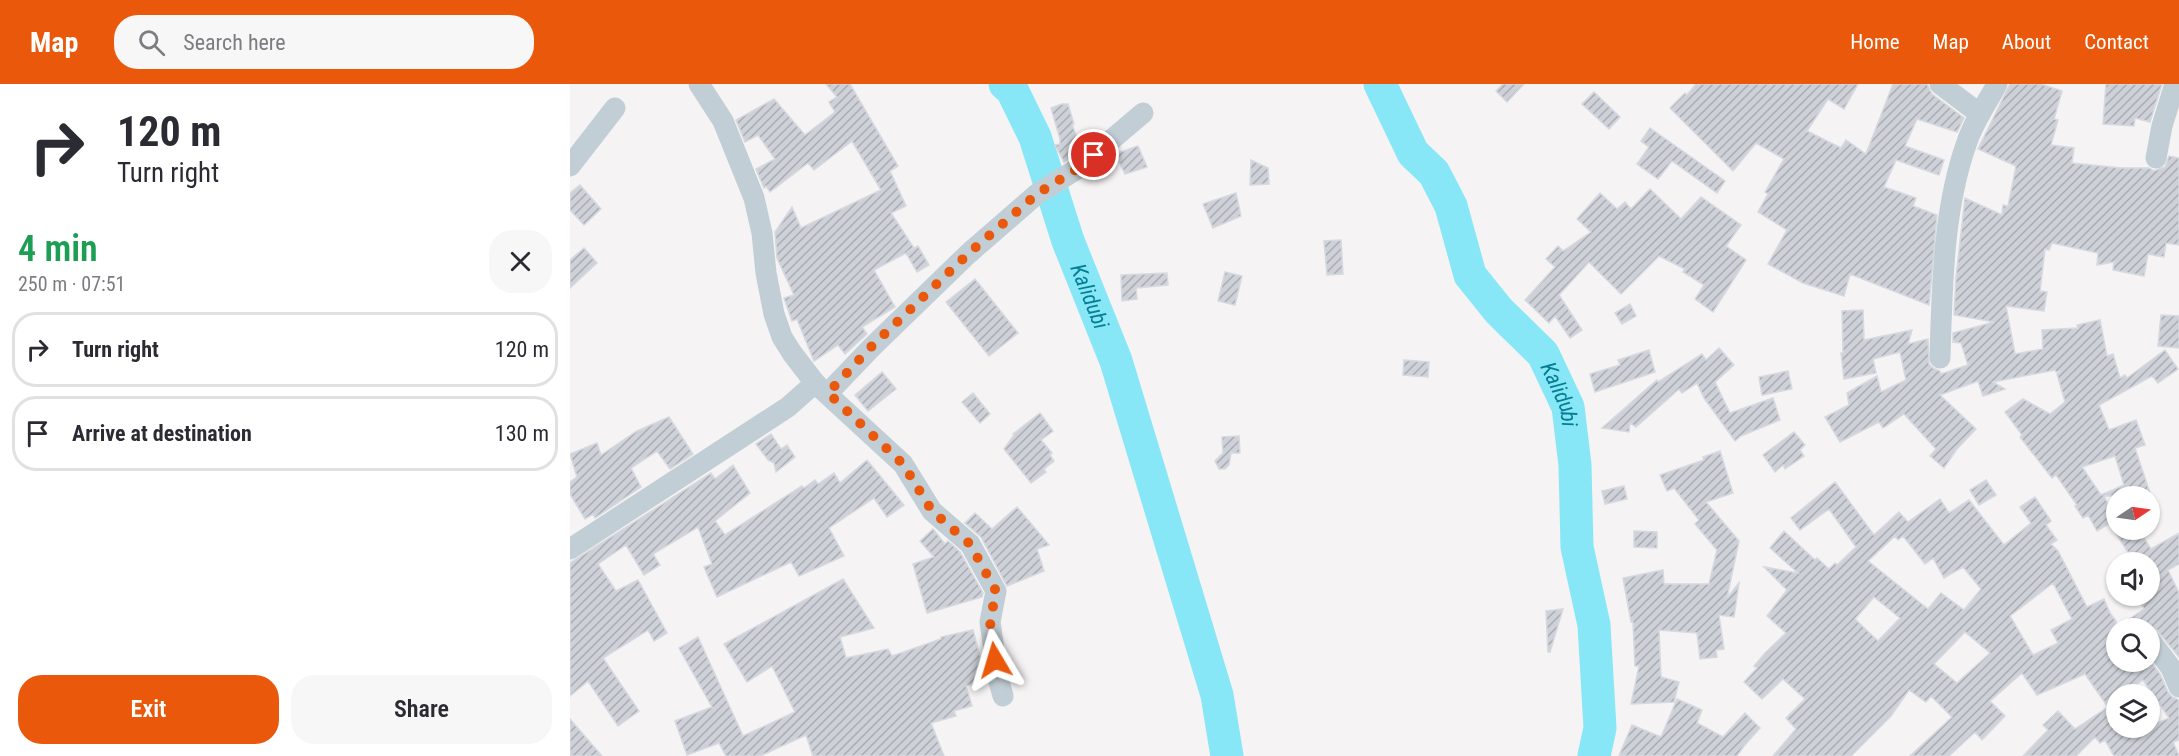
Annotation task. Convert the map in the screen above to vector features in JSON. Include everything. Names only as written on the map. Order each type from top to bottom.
[{"type":"street","points":[[699,84],[723,121],[754,198],[762,233],[766,273],[774,314],[782,337],[792,354],[821,388],[903,464],[932,511],[970,544],[996,591],[990,622],[998,678],[1003,696]]},
{"type":"street","points":[[1940,84],[1980,114]]},
{"type":"street","points":[[1940,358],[1946,246],[1955,188],[1967,142],[1997,84]]},
{"type":"street","points":[[2156,159],[2162,126],[2175,84]]},
{"type":"street","points":[[570,166],[615,108]]},
{"type":"street","points":[[570,549],[788,407],[821,388],[872,346],[968,254],[1037,194],[1077,169],[1143,113]]},
{"type":"street","points":[[2160,653],[2171,668],[2179,687]]},
{"type":"building","points":[[826,84],[850,84],[898,166],[890,171],[906,206],[891,213],[914,248],[907,252],[918,246],[929,265],[917,272],[906,253],[874,270],[895,307],[862,327],[867,334],[845,354],[838,345],[814,361],[797,319],[792,321],[784,298],[794,295],[777,258],[775,232],[792,207],[801,228],[881,190],[852,141],[814,170],[808,163],[770,192],[766,186],[764,188],[756,169],[775,159],[758,135],[745,142],[736,120],[774,99],[805,135],[835,112],[829,102],[837,97]]},
{"type":"building","points":[[1503,84],[1524,84],[1507,102],[1496,91]]},
{"type":"building","points":[[1696,84],[1858,84],[1844,109],[1828,99],[1807,131],[1841,148],[1846,140],[1866,154],[1893,84],[1927,84],[1932,94],[1964,118],[1957,132],[1917,119],[1905,146],[1944,160],[1939,175],[1896,160],[1884,187],[1916,198],[1913,206],[1937,215],[1929,305],[1850,274],[1844,296],[1803,283],[1768,264],[1787,230],[1758,212],[1768,194],[1765,192],[1784,159],[1756,143],[1733,171],[1670,108],[1685,93],[1687,95]]},
{"type":"building","points":[[2010,84],[2041,84],[2062,91],[2054,119],[2058,120],[2051,145],[2074,148],[2072,163],[2121,168],[2149,168],[2154,171],[2165,167],[2169,156],[2179,158],[2179,245],[2166,243],[2164,257],[2148,254],[2144,276],[2113,270],[2114,262],[2097,265],[2098,253],[2052,243],[2049,250],[2045,249],[2040,291],[2047,292],[2044,311],[2006,306],[2015,354],[2043,349],[2042,330],[2078,328],[2077,325],[2100,320],[2107,356],[2113,354],[2120,378],[2125,375],[2127,378],[2165,350],[2178,369],[2158,383],[2152,376],[2099,405],[2109,430],[2136,420],[2145,445],[2135,448],[2148,486],[2122,486],[2124,485],[2115,456],[2082,467],[2101,495],[2106,493],[2104,496],[2106,526],[2097,531],[2088,515],[2083,518],[2075,506],[2077,505],[2056,475],[2052,478],[2020,437],[2022,435],[2005,412],[2023,399],[2050,414],[2065,402],[2057,374],[2061,371],[2056,372],[2055,370],[1993,382],[2005,389],[1983,396],[1978,381],[1940,395],[1976,429],[1957,449],[1944,468],[1930,456],[1936,449],[1904,414],[1883,428],[1879,422],[1840,442],[1825,417],[1849,405],[1847,393],[1877,376],[1881,392],[1906,380],[1900,352],[1873,359],[1876,373],[1844,379],[1841,353],[1843,353],[1842,311],[1863,310],[1864,340],[1912,330],[1908,344],[1928,339],[1929,364],[1941,374],[1968,365],[1961,343],[1953,342],[1953,333],[1994,322],[1954,315],[1965,198],[2002,215],[2003,205],[2008,206],[2016,166],[1978,149]]},
{"type":"building","points":[[2106,84],[2162,84],[2150,122],[2135,118],[2134,126],[2103,124]]},
{"type":"building","points":[[1594,92],[1620,117],[1609,129],[1582,104]]},
{"type":"building","points":[[1068,104],[1081,149],[1064,162],[1055,145],[1060,144],[1060,139],[1051,108]]},
{"type":"building","points":[[1650,128],[1725,181],[1717,193],[1672,161],[1658,179],[1637,164],[1649,147],[1641,141]]},
{"type":"building","points":[[1138,146],[1147,167],[1125,174],[1115,154]]},
{"type":"building","points":[[1251,160],[1268,168],[1269,184],[1250,185]]},
{"type":"building","points":[[580,185],[601,209],[584,225],[570,210],[570,193]]},
{"type":"building","points":[[1650,189],[1681,219],[1701,197],[1741,225],[1726,246],[1746,260],[1713,312],[1695,299],[1704,285],[1683,272],[1685,269],[1659,256],[1621,294],[1589,262],[1559,295],[1582,330],[1570,338],[1555,316],[1549,323],[1525,300],[1555,267],[1546,259],[1558,246],[1563,251],[1591,232],[1577,219],[1600,193],[1617,209],[1625,202],[1631,209]]},
{"type":"building","points":[[1236,193],[1241,216],[1213,228],[1203,204]]},
{"type":"building","points":[[1341,240],[1343,274],[1327,275],[1324,241]]},
{"type":"building","points":[[584,248],[597,263],[570,288],[570,260]]},
{"type":"building","points":[[1225,272],[1242,276],[1235,305],[1218,301]]},
{"type":"building","points":[[1167,273],[1168,285],[1136,288],[1137,299],[1122,301],[1121,275]]},
{"type":"building","points":[[975,279],[1018,333],[989,356],[946,302]]},
{"type":"building","points":[[1630,304],[1636,316],[1622,324],[1615,313]]},
{"type":"building","points":[[2161,315],[2179,316],[2179,348],[2158,346]]},
{"type":"building","points":[[1719,348],[1734,365],[1715,382],[1730,413],[1773,398],[1780,420],[1741,436],[1735,441],[1704,398],[1697,383],[1682,393],[1679,389],[1636,427],[1630,423],[1629,432],[1602,428],[1657,380],[1658,382],[1702,354],[1706,360]]},
{"type":"building","points":[[1649,350],[1655,372],[1595,392],[1590,374],[1620,365],[1618,360]]},
{"type":"building","points":[[1404,360],[1429,362],[1428,377],[1403,375]]},
{"type":"building","points":[[1788,371],[1792,389],[1762,395],[1759,377]]},
{"type":"building","points":[[882,372],[896,389],[868,411],[855,395]]},
{"type":"building","points":[[973,393],[990,414],[980,423],[962,402]]},
{"type":"building","points":[[1040,413],[1053,431],[1041,440],[1052,453],[1050,455],[1054,461],[1044,469],[1046,472],[1031,483],[1004,449],[1013,434]]},
{"type":"building","points":[[669,417],[693,454],[670,469],[657,451],[631,468],[641,487],[595,518],[593,514],[585,519],[570,494],[570,482],[577,477],[570,454],[597,443],[601,455],[637,431]]},
{"type":"building","points":[[1794,432],[1805,445],[1800,450],[1804,456],[1785,469],[1783,465],[1775,472],[1763,455]]},
{"type":"building","points":[[771,434],[781,449],[787,445],[795,457],[776,472],[774,463],[768,460],[756,444]]},
{"type":"building","points":[[1239,436],[1240,453],[1231,453],[1229,465],[1225,469],[1219,469],[1215,461],[1223,453],[1222,437]]},
{"type":"building","points":[[1720,451],[1733,493],[1706,502],[1739,541],[1727,598],[1739,583],[1734,617],[1719,615],[1724,649],[1716,650],[1717,657],[1700,659],[1697,633],[1659,630],[1661,677],[1679,682],[1674,702],[1631,704],[1639,666],[1635,666],[1633,622],[1631,622],[1623,578],[1663,570],[1664,584],[1709,584],[1717,550],[1695,524],[1699,520],[1674,488],[1667,491],[1660,475],[1704,460],[1703,457]]},
{"type":"building","points":[[867,460],[904,505],[887,517],[874,498],[829,528],[844,556],[799,576],[791,562],[717,597],[704,567],[712,564],[698,527],[653,554],[660,565],[644,575],[626,545],[598,564],[616,591],[638,580],[667,633],[654,641],[648,630],[603,658],[639,711],[618,726],[588,681],[570,696],[570,563],[711,473],[715,479],[733,465],[750,493],[715,521],[725,535],[815,480],[818,484],[834,473],[840,483]]},
{"type":"building","points":[[1986,480],[1996,495],[1979,505],[1970,490]]},
{"type":"building","points":[[1835,482],[1874,535],[1899,512],[1908,522],[1940,499],[1949,513],[1969,500],[2004,545],[2031,523],[2020,507],[2035,497],[2051,521],[2046,525],[2057,540],[2051,544],[2058,551],[2087,607],[2104,599],[2114,618],[2106,618],[2106,672],[2158,672],[2168,692],[2179,700],[2179,740],[2173,742],[2179,756],[2114,756],[2105,740],[2100,743],[2095,737],[2076,756],[2023,756],[2048,730],[2043,725],[2058,711],[2075,729],[2106,708],[2106,738],[2160,738],[2160,722],[2169,718],[2160,705],[2160,684],[2146,684],[2143,680],[2137,684],[2106,684],[2106,704],[2085,674],[2037,695],[2022,673],[1990,701],[2005,716],[1982,740],[1975,732],[1949,756],[1910,756],[1952,717],[1931,696],[1926,702],[1909,690],[1891,716],[1851,756],[1773,756],[1796,729],[1786,718],[1805,699],[1783,679],[1762,699],[1744,682],[1757,668],[1754,666],[1765,653],[1786,633],[1767,616],[1787,590],[1764,567],[1798,573],[1770,548],[1784,531],[1815,560],[1817,558],[1829,569],[1835,563],[1837,565],[1856,547],[1829,509],[1800,530],[1791,518]],"holes":[[[1895,536],[1898,540],[1903,536],[1925,564],[1933,558],[1944,578],[1963,567],[1981,589],[1964,610],[1941,593],[1928,609],[1868,561]],[[2053,583],[2072,619],[2051,630],[2058,643],[2033,655],[2010,616]],[[1874,597],[1900,618],[1878,641],[1855,619]],[[1965,632],[1990,653],[1957,683],[1934,664]]]},
{"type":"building","points":[[1624,486],[1627,499],[1605,504],[1602,491]]},
{"type":"building","points":[[1017,507],[1049,545],[1037,549],[1044,571],[1007,586],[981,537],[965,523],[975,513],[992,529]]},
{"type":"building","points":[[933,529],[945,544],[948,541],[960,552],[983,593],[982,597],[927,613],[913,564],[934,557],[920,541]]},
{"type":"building","points":[[1634,531],[1657,532],[1657,548],[1634,547]]},
{"type":"building","points":[[2179,533],[2179,564],[2168,570],[2179,593],[2179,657],[2160,634],[2160,618],[2131,618],[2144,609],[2143,606],[2160,606],[2160,552],[2128,552],[2120,540],[2145,540],[2151,549]]},
{"type":"building","points":[[843,579],[874,628],[840,637],[846,658],[888,649],[892,656],[941,639],[941,637],[973,630],[983,667],[977,669],[980,682],[966,686],[972,706],[954,711],[956,716],[931,723],[944,756],[813,756],[806,735],[760,756],[726,756],[719,743],[687,755],[675,721],[712,707],[679,648],[698,637],[743,736],[795,712],[772,666],[747,682],[724,644]]},
{"type":"building","points":[[1563,609],[1550,652],[1548,652],[1546,611]]},
{"type":"building","points":[[1677,699],[1702,710],[1697,723],[1723,737],[1745,713],[1760,728],[1737,756],[1619,756],[1632,725],[1661,737]]},
{"type":"building","points":[[570,719],[602,756],[570,756]]},
{"type":"waterway","name":"Kalidubi","points":[[1005,84],[1012,90],[1035,137],[1068,241],[1116,361],[1217,695],[1227,756]]},
{"type":"waterway","name":"Kalidubi","points":[[1380,84],[1413,153],[1434,173],[1451,206],[1470,275],[1499,311],[1543,354],[1568,407],[1575,465],[1577,547],[1594,625],[1600,728],[1594,756]]},
{"type":"route","points":[[995,660],[990,622],[996,591],[970,544],[932,511],[903,464],[828,393],[872,346],[968,254],[1037,194],[1077,169],[1094,155]]}]
